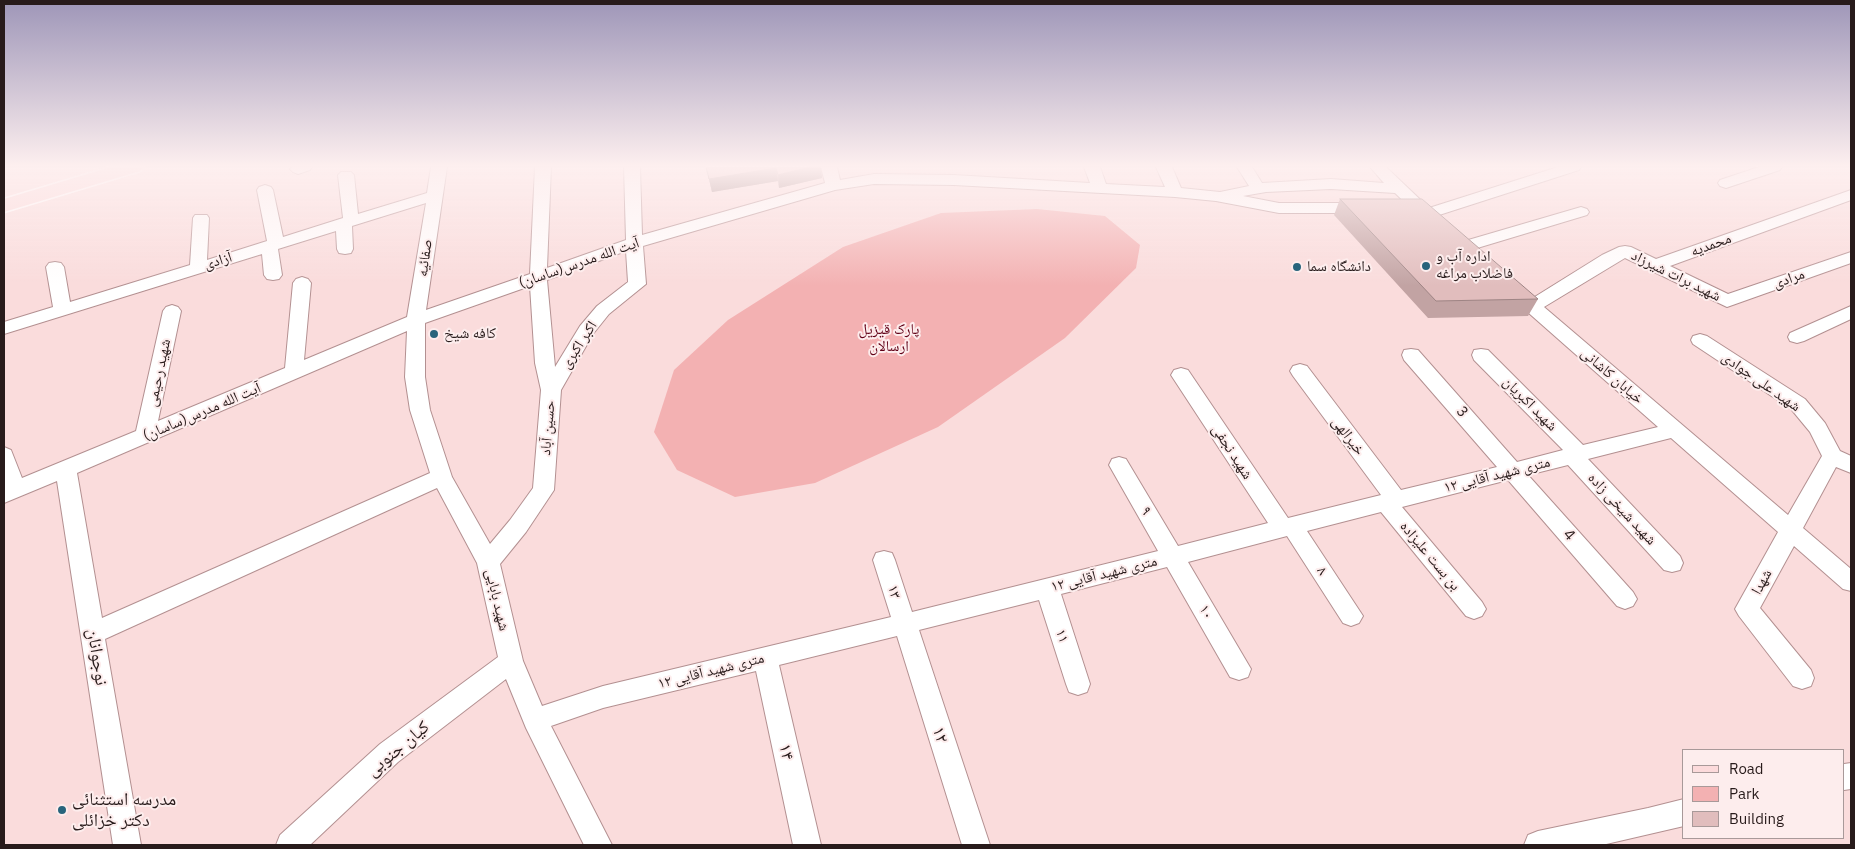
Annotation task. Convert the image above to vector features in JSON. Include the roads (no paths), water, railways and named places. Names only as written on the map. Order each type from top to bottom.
[{"type":"street","points":[[267,207],[272,245],[273,275]]},
{"type":"street","points":[[345,249],[347,207]]},
{"type":"street","name":"آزادی","points":[[4,328],[398,207]]},
{"type":"street","name":"صفائیه","points":[[416,320],[432,207]]},
{"type":"street","name":"حسین آباد","points":[[488,562],[518,526],[543,490],[551,390],[544,363],[538,277],[542,207]]},
{"type":"street","name":"اکبر اکبری","points":[[551,390],[586,330],[603,310],[637,284],[633,207]]},
{"type":"street","name":"آیت الله مدرس(ساسان)","points":[[9,493],[416,320],[634,242],[760,207]]},
{"type":"street","name":"آیت الله مدرس(ساسان)","points":[[1273,207],[1329,209],[1376,207]]},
{"type":"street","points":[[1413,207],[1459,243],[1581,212]]},
{"type":"street","name":"محمدیه","points":[[1656,265],[1819,207]]},
{"type":"street","points":[[198,268],[201,218]]},
{"type":"street","name":"شهید برات شیرزاد","points":[[1532,306],[1608,259],[1625,251],[1727,301]]},
{"type":"street","name":"مرادی","points":[[1727,301],[1851,257]]},
{"type":"street","points":[[55,267],[63,310]]},
{"type":"street","name":"خیابان کاشانی","points":[[1498,277],[1851,582]]},
{"type":"street","points":[[294,372],[302,283]]},
{"type":"street","name":"شهید رحیمی","points":[[145,436],[172,311]]},
{"type":"street","points":[[1797,337],[1851,312]]},
{"type":"street","name":"شهید بابایی","points":[[416,320],[415,377],[420,410],[442,477],[488,562],[511,660],[535,720],[598,845]]},
{"type":"street","name":"شهید علی جوادی","points":[[1700,340],[1798,404],[1818,428],[1832,456]]},
{"type":"street","name":"3","points":[[1411,354],[1514,470]]},
{"type":"street","name":"شهید اکبریان","points":[[1480,355],[1576,455]]},
{"type":"street","name":"خیرالهی","points":[[1300,372],[1391,501]]},
{"type":"street","name":"شهید نجفی","points":[[1181,375],[1288,528]]},
{"type":"street","name":"۱۲ متری شهید آقایی","points":[[535,720],[604,697],[904,624],[1674,430]]},
{"type":"street","points":[[4,455],[9,493]]},
{"type":"street","name":"شهید شیخی زاده","points":[[1576,455],[1672,563]]},
{"type":"street","points":[[1791,530],[1832,456],[1851,465]]},
{"type":"street","name":"۹","points":[[1119,465],[1173,556]]},
{"type":"street","name":"نوجوانان","points":[[66,470],[127,845]]},
{"type":"street","name":"4","points":[[1514,470],[1625,599]]},
{"type":"street","points":[[93,633],[442,477]]},
{"type":"street","name":"بن بست علیزاده","points":[[1391,501],[1474,609]]},
{"type":"street","name":"۸","points":[[1288,528],[1351,616]]},
{"type":"street","name":"شهدا","points":[[1791,530],[1747,609],[1802,678]]},
{"type":"street","name":"۱۰","points":[[1173,556],[1239,669]]},
{"type":"street","name":"۱۳","points":[[884,560],[904,624]]},
{"type":"street","name":"۱۱","points":[[1047,588],[1078,684]]},
{"type":"street","name":"۱۲","points":[[904,624],[976,845]]},
{"type":"street","name":"۱۴","points":[[765,658],[807,845]]},
{"type":"street","name":"کیان جنوبی","points":[[290,845],[389,754],[511,660]]},
{"type":"street","points":[[1538,845],[1648,822],[1682,813]]},
{"type":"place","name":"اداره آب و فاضلاب مراغه","points":[[1426,266]]},
{"type":"place","name":"دانشگاه سما","points":[[1297,267]]},
{"type":"place","name":"کافه شیخ","points":[[434,334]]},
{"type":"place","name":"مدرسه استثنائی دکتر خزائلی","points":[[62,810]]},
{"type":"park label","name":"پارک قیزیل ارسالان","points":[[889,338]]}]
